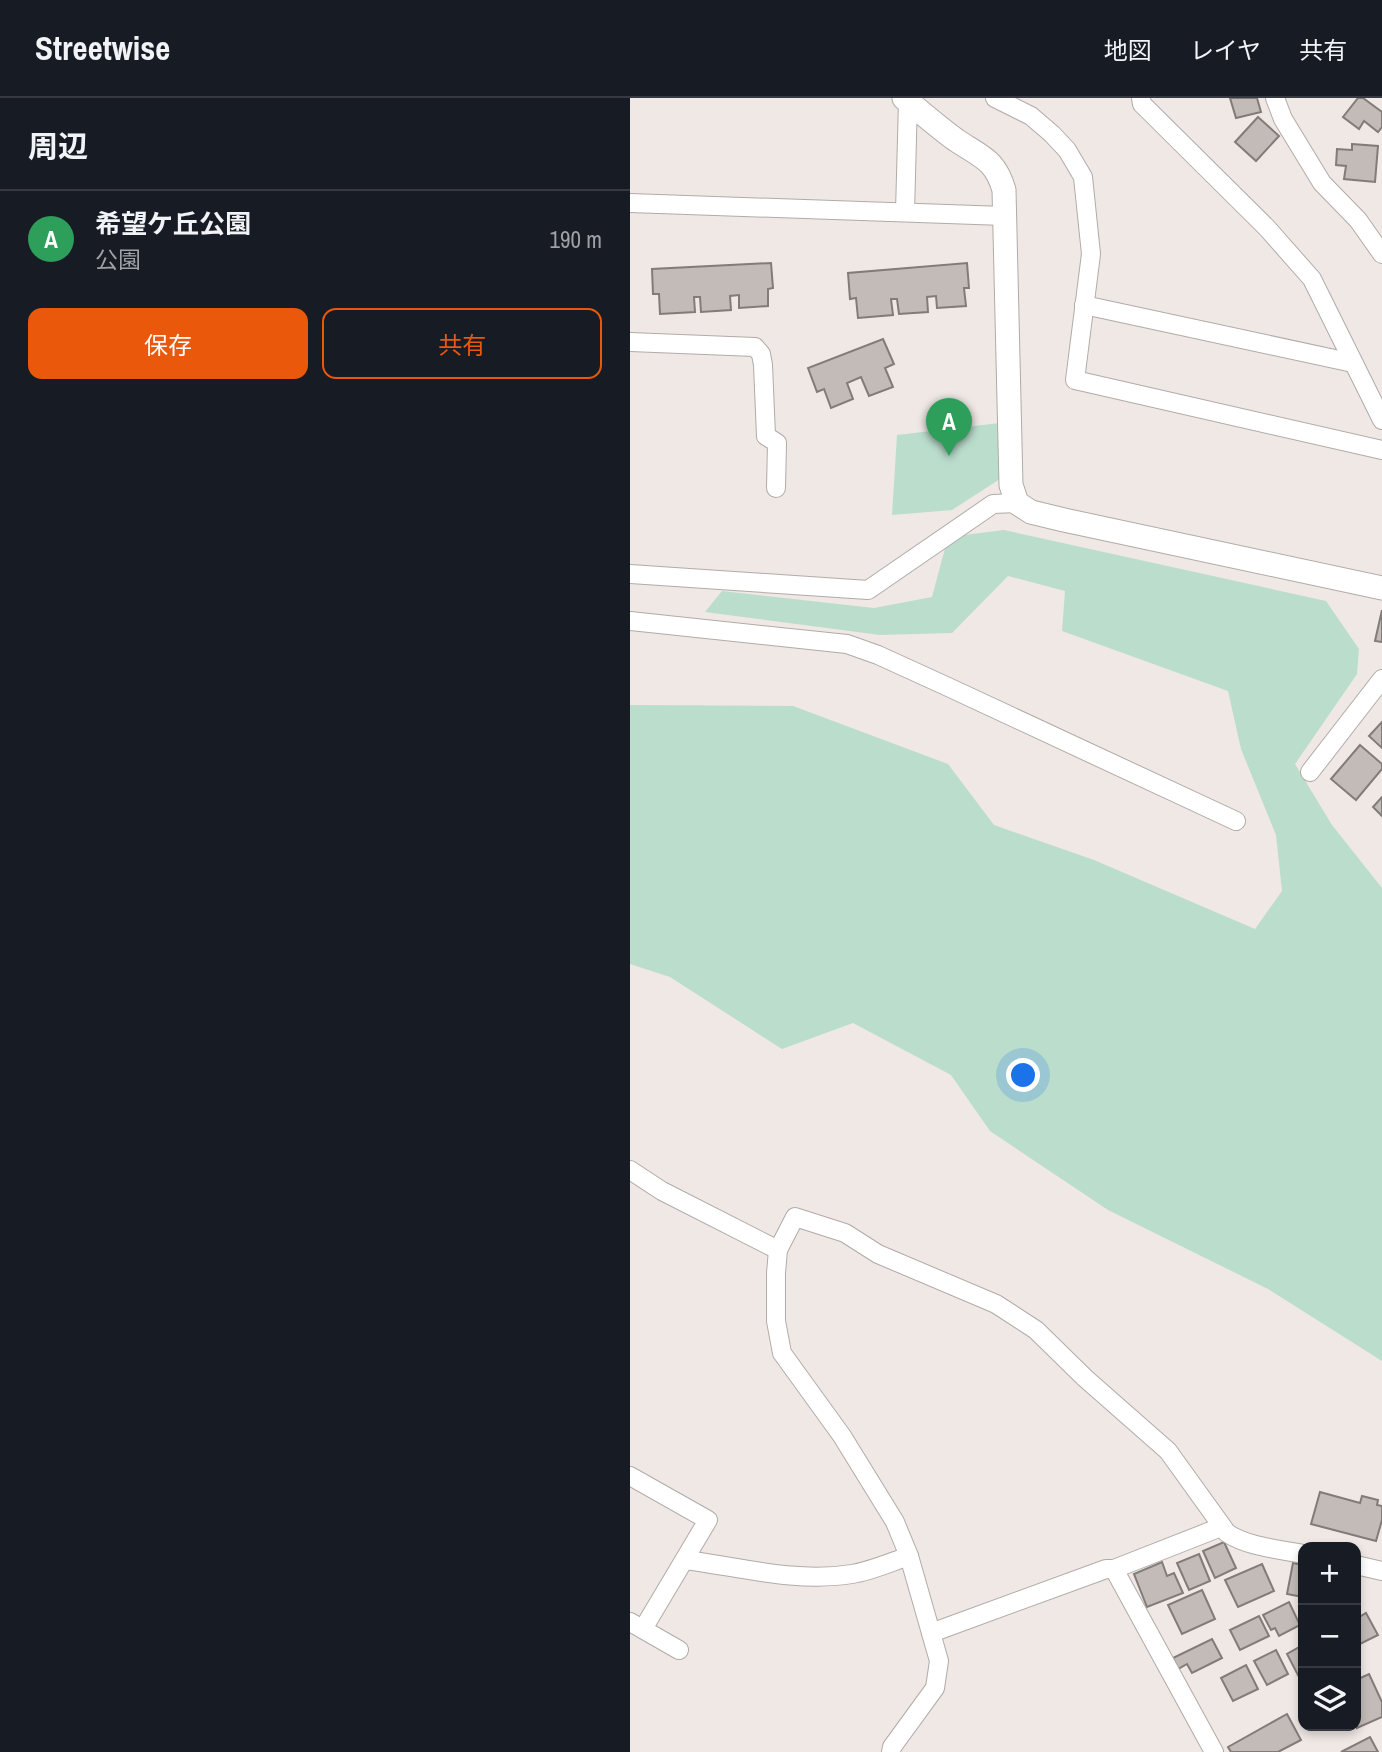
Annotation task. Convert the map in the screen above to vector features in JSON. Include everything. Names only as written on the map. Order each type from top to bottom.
[{"type":"street","points":[[995,98],[1031,116],[1052,134],[1067,150],[1083,177],[1091,254],[1075,380],[1382,450]]},
{"type":"street","points":[[1275,98],[1283,119],[1322,183],[1358,220],[1382,254]]},
{"type":"street","points":[[905,212],[906,100]]},
{"type":"street","points":[[906,100],[956,139],[985,157],[999,172],[1004,190],[1011,485],[1017,503],[1031,513],[1382,588]]},
{"type":"street","points":[[1140,100],[1267,229],[1312,279],[1382,420]]},
{"type":"street","points":[[630,203],[1004,216]]},
{"type":"street","points":[[1084,305],[1353,363]]},
{"type":"street","points":[[630,342],[755,347],[761,354],[764,365],[766,436],[777,443],[776,488]]},
{"type":"street","points":[[630,574],[868,590],[993,504],[1017,503]]},
{"type":"street","points":[[630,621],[846,644],[878,655],[1236,821]]},
{"type":"street","points":[[1310,772],[1382,679]]},
{"type":"street","points":[[630,1170],[662,1191],[778,1250]]},
{"type":"street","points":[[891,1752],[935,1688],[939,1661],[909,1556],[895,1521],[842,1436],[782,1353],[776,1321],[778,1250],[795,1217],[845,1233],[878,1254],[1004,1309],[1036,1330],[1085,1378],[1168,1451],[1221,1527],[1235,1539],[1298,1553]]},
{"type":"street","points":[[630,1476],[708,1520],[685,1560],[637,1625],[679,1650]]},
{"type":"street","points":[[932,1633],[1106,1569],[1114,1569],[1221,1527]]},
{"type":"street","points":[[685,1560],[787,1576],[819,1577],[854,1574],[909,1556]]},
{"type":"street","points":[[1361,1566],[1382,1572]]},
{"type":"street","points":[[1114,1569],[1214,1752]]},
{"type":"green space","points":[[1000,423],[1003,477],[952,510],[892,515],[897,435]]},
{"type":"green space","points":[[1004,530],[1326,601],[1359,649],[1357,674],[1295,764],[1332,825],[1382,888],[1382,1361],[1268,1289],[1108,1210],[990,1131],[951,1075],[853,1023],[782,1049],[670,977],[630,964],[630,705],[793,706],[948,764],[994,825],[1094,860],[1255,929],[1282,891],[1276,835],[1241,749],[1228,691],[1062,631],[1065,591],[1008,576],[952,633],[880,635],[705,612],[722,591],[874,608],[932,597],[948,537]]},
{"type":"building","points":[[1230,98],[1257,98],[1261,112],[1236,118]]},
{"type":"building","points":[[1358,98],[1363,98],[1382,112],[1382,127],[1378,132],[1364,121],[1359,129],[1343,117]]},
{"type":"building","points":[[1258,117],[1279,136],[1256,161],[1235,142]]},
{"type":"building","points":[[1352,144],[1378,146],[1375,182],[1344,179],[1346,166],[1336,165],[1337,149],[1352,150]]},
{"type":"building","points":[[771,263],[773,288],[768,289],[768,306],[739,308],[739,295],[730,296],[731,310],[701,312],[700,297],[694,297],[695,312],[660,314],[659,294],[653,294],[652,269]]},
{"type":"building","points":[[967,263],[969,288],[964,288],[966,306],[937,308],[936,296],[927,297],[928,312],[899,314],[897,299],[891,299],[893,315],[858,318],[856,298],[850,299],[848,273]]},
{"type":"building","points":[[883,339],[894,364],[885,368],[893,387],[869,396],[861,377],[847,383],[853,399],[831,408],[824,389],[817,392],[808,368]]},
{"type":"building","points":[[1382,610],[1382,642],[1375,641]]},
{"type":"building","points":[[1382,722],[1382,748],[1369,736]]},
{"type":"building","points":[[1360,745],[1382,764],[1382,769],[1356,800],[1331,779]]},
{"type":"building","points":[[1382,797],[1382,816],[1373,807]]},
{"type":"building","points":[[1320,1492],[1360,1503],[1362,1496],[1378,1500],[1377,1505],[1382,1506],[1382,1520],[1376,1541],[1311,1524]]},
{"type":"building","points":[[1224,1542],[1236,1568],[1215,1578],[1203,1551]]},
{"type":"building","points":[[1199,1554],[1210,1581],[1189,1590],[1177,1563]]},
{"type":"building","points":[[1162,1562],[1167,1576],[1174,1573],[1183,1593],[1147,1607],[1134,1574]]},
{"type":"building","points":[[1293,1563],[1298,1564],[1298,1596],[1287,1594]]},
{"type":"building","points":[[1262,1564],[1274,1591],[1238,1607],[1225,1580]]},
{"type":"building","points":[[1202,1590],[1215,1619],[1182,1634],[1168,1605]]},
{"type":"building","points":[[1289,1602],[1298,1626],[1279,1636],[1275,1628],[1271,1630],[1263,1615]]},
{"type":"building","points":[[1366,1613],[1378,1635],[1361,1644],[1361,1616]]},
{"type":"building","points":[[1259,1616],[1269,1636],[1240,1650],[1230,1630]]},
{"type":"building","points":[[1212,1639],[1222,1658],[1192,1673],[1187,1664],[1178,1669],[1173,1658]]},
{"type":"building","points":[[1298,1648],[1298,1675],[1287,1654]]},
{"type":"building","points":[[1276,1650],[1288,1674],[1267,1685],[1254,1661]]},
{"type":"building","points":[[1246,1665],[1258,1689],[1233,1701],[1221,1678]]},
{"type":"building","points":[[1369,1674],[1382,1702],[1382,1717],[1361,1726],[1361,1678]]},
{"type":"building","points":[[1287,1714],[1301,1740],[1278,1752],[1231,1752],[1228,1747]]},
{"type":"building","points":[[1370,1737],[1378,1752],[1341,1752]]},
{"type":"place","name":"希望ケ丘公園","points":[[949,456]]}]
